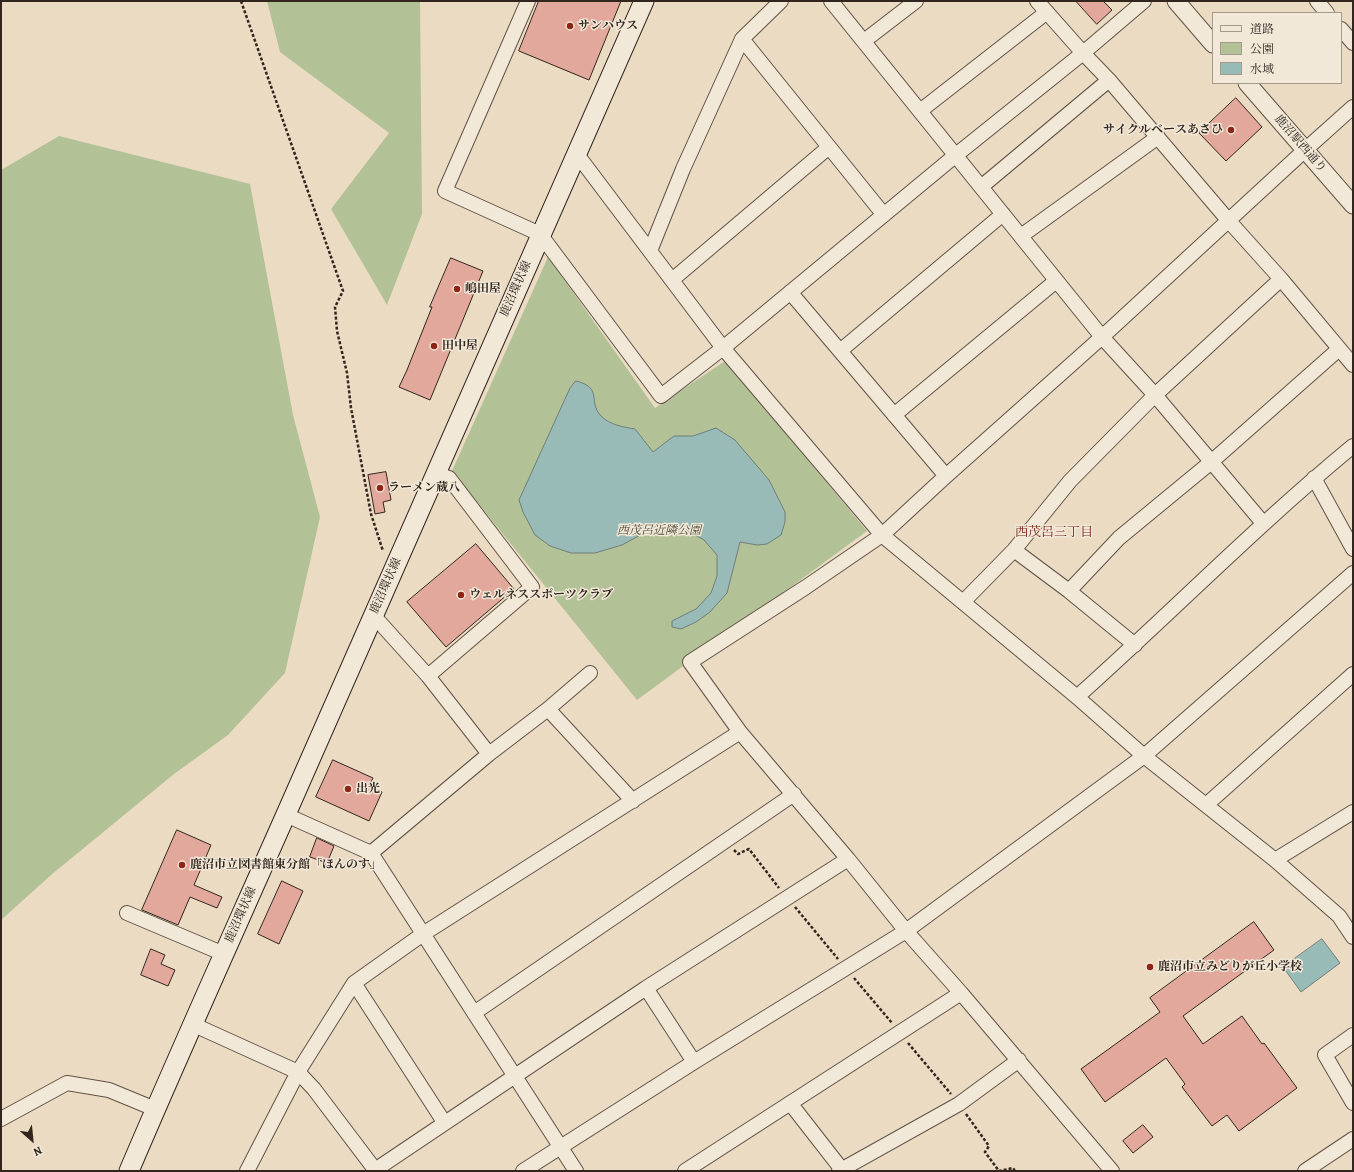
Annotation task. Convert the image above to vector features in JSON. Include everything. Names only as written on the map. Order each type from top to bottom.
[{"type":"main road","name":"鹿沼環状線","points":[[129,1171],[192,1024],[286,815],[540,234],[644,1]]},
{"type":"street","points":[[528,1],[445,191],[540,234],[661,396],[723,348],[956,155],[1083,53],[1144,1]]},
{"type":"street","points":[[650,251],[683,170],[742,39],[781,1]]},
{"type":"street","points":[[831,1],[1102,337],[1155,395],[1210,463],[1263,524]]},
{"type":"street","points":[[864,41],[916,1]]},
{"type":"street","points":[[1037,1],[1109,80],[1228,220],[1281,279],[1353,365]]},
{"type":"street","points":[[1176,1],[1212,43]]},
{"type":"street","points":[[1317,1],[1327,12]]},
{"type":"street","points":[[920,111],[1047,12]]},
{"type":"street","points":[[1342,30],[1353,43]]},
{"type":"street","points":[[742,39],[884,215]]},
{"type":"street","points":[[981,187],[1109,80]]},
{"type":"street","name":"鹿沼駅西通り","points":[[1248,84],[1353,206]]},
{"type":"street","points":[[1112,1171],[961,992],[906,931],[794,794],[740,732],[690,662],[806,588],[882,535],[1102,337],[1304,150],[1353,107]]},
{"type":"street","points":[[1021,236],[1158,137]]},
{"type":"street","points":[[672,280],[829,147]]},
{"type":"street","points":[[576,153],[723,348],[882,535],[1077,697],[1144,756],[1275,860],[1339,916],[1353,937]]},
{"type":"street","points":[[840,351],[1003,214]]},
{"type":"street","points":[[963,602],[1014,550],[1070,481],[1155,395],[1281,279]]},
{"type":"street","points":[[894,415],[1056,280]]},
{"type":"street","points":[[790,292],[946,476]]},
{"type":"street","points":[[1069,591],[1119,538],[1210,463],[1339,349]]},
{"type":"street","points":[[1077,697],[1135,645],[1263,524],[1314,478],[1353,446]]},
{"type":"street","points":[[428,676],[532,587],[449,478],[435,473]]},
{"type":"street","points":[[1314,478],[1353,549]]},
{"type":"street","points":[[1014,550],[1069,591],[1135,645]]},
{"type":"street","points":[[523,1171],[694,1062],[906,931],[1144,756],[1353,573]]},
{"type":"street","points":[[373,615],[428,676],[489,754]]},
{"type":"street","points":[[371,853],[489,754],[548,709],[590,673]]},
{"type":"street","points":[[1206,805],[1353,674]]},
{"type":"street","points":[[548,709],[633,801]]},
{"type":"street","points":[[253,1168],[298,1072],[354,983],[423,934],[740,732]]},
{"type":"street","points":[[474,1013],[794,794]]},
{"type":"street","points":[[1275,860],[1353,812]]},
{"type":"street","points":[[286,815],[371,853],[576,1171]]},
{"type":"street","points":[[192,1024],[298,1072],[314,1089],[375,1170],[444,1122],[646,988],[848,859]]},
{"type":"street","points":[[127,913],[224,954]]},
{"type":"street","points":[[354,983],[444,1122]]},
{"type":"street","points":[[646,988],[694,1062]]},
{"type":"street","points":[[685,1171],[961,992]]},
{"type":"street","points":[[1353,1035],[1326,1055],[1353,1103]]},
{"type":"street","points":[[790,1103],[841,1170],[959,1104],[1019,1060]]},
{"type":"street","points":[[1,1119],[67,1083],[109,1090],[155,1109]]},
{"type":"street","points":[[1305,1171],[1353,1139]]},
{"type":"path","points":[[241,1],[343,291],[335,307],[337,331],[347,372],[351,408],[371,514],[391,574]]},
{"type":"path","points":[[726,840],[738,854],[749,849],[845,968]]},
{"type":"path","points":[[959,1104],[989,1146],[985,1152],[999,1171],[1013,1168],[1015,1171]]},
{"type":"green space","points":[[267,1],[420,1],[422,214],[387,305],[331,209],[389,133],[280,52]]},
{"type":"green space","points":[[59,136],[250,184],[293,415],[320,517],[285,673],[228,735],[174,774],[51,875],[1,920],[1,170]]},
{"type":"green space","name":"西茂呂近隣公園","points":[[548,257],[655,408],[725,361],[867,531],[637,700],[452,471]]},
{"type":"water","points":[[576,381],[585,384],[593,391],[595,405],[601,416],[613,424],[635,429],[653,452],[674,436],[693,436],[716,428],[735,440],[769,480],[785,512],[785,522],[781,535],[767,544],[757,545],[740,542],[727,593],[710,612],[696,622],[681,629],[672,627],[672,621],[696,609],[711,593],[717,576],[717,555],[704,540],[685,529],[661,527],[644,533],[622,545],[595,553],[571,553],[550,546],[535,535],[523,512],[519,500],[570,388]]},
{"type":"water","points":[[1322,939],[1340,963],[1301,992],[1283,967]]},
{"type":"building","name":"サンハウス","points":[[539,1],[621,1],[589,80],[519,51]]},
{"type":"building","points":[[1076,1],[1103,1],[1112,10],[1097,24]]},
{"type":"building","name":"サイクルベースあさひ","points":[[1236,98],[1262,127],[1226,161],[1199,133]]},
{"type":"building","points":[[451,258],[483,271],[430,400],[399,387]]},
{"type":"building","name":"ラーメン蔵八","points":[[386,472],[391,500],[383,502],[385,512],[375,514],[368,475]]},
{"type":"building","name":"ウェルネススポーツクラブ","points":[[476,544],[514,589],[446,647],[407,602]]},
{"type":"building","name":"出光","points":[[333,760],[373,778],[369,786],[382,792],[369,821],[316,797]]},
{"type":"building","name":"鹿沼市立図書館東分館「ほんのす」","points":[[177,830],[211,845],[194,885],[222,897],[217,908],[190,897],[178,925],[142,910]]},
{"type":"building","points":[[317,838],[334,846],[327,863],[310,857]]},
{"type":"building","points":[[282,881],[303,891],[279,944],[258,934]]},
{"type":"building","points":[[1254,922],[1274,950],[1183,1016],[1203,1044],[1242,1016],[1297,1088],[1239,1131],[1227,1115],[1212,1126],[1182,1087],[1185,1084],[1166,1058],[1105,1102],[1081,1069],[1160,1012],[1150,998]]},
{"type":"building","points":[[151,949],[165,955],[161,964],[175,970],[168,986],[141,975]]},
{"type":"building","points":[[1143,1125],[1153,1137],[1133,1153],[1123,1141]]},
{"type":"place","name":"サンハウス","points":[[570,26]]},
{"type":"place","name":"サイクルベースあさひ","points":[[1231,130]]},
{"type":"place","name":"嶋田屋","points":[[457,289]]},
{"type":"place","name":"田中屋","points":[[434,346]]},
{"type":"place","name":"ラーメン蔵八","points":[[380,488]]},
{"type":"place","name":"ウェルネススポーツクラブ","points":[[461,595]]},
{"type":"place","name":"出光","points":[[348,789]]},
{"type":"place","name":"鹿沼市立図書館東分館「ほんのす」","points":[[182,865]]},
{"type":"place","name":"鹿沼市立みどりが丘小学校","points":[[1150,967]]},
{"type":"district","name":"西茂呂三丁目","points":[[1054,533]]}]
